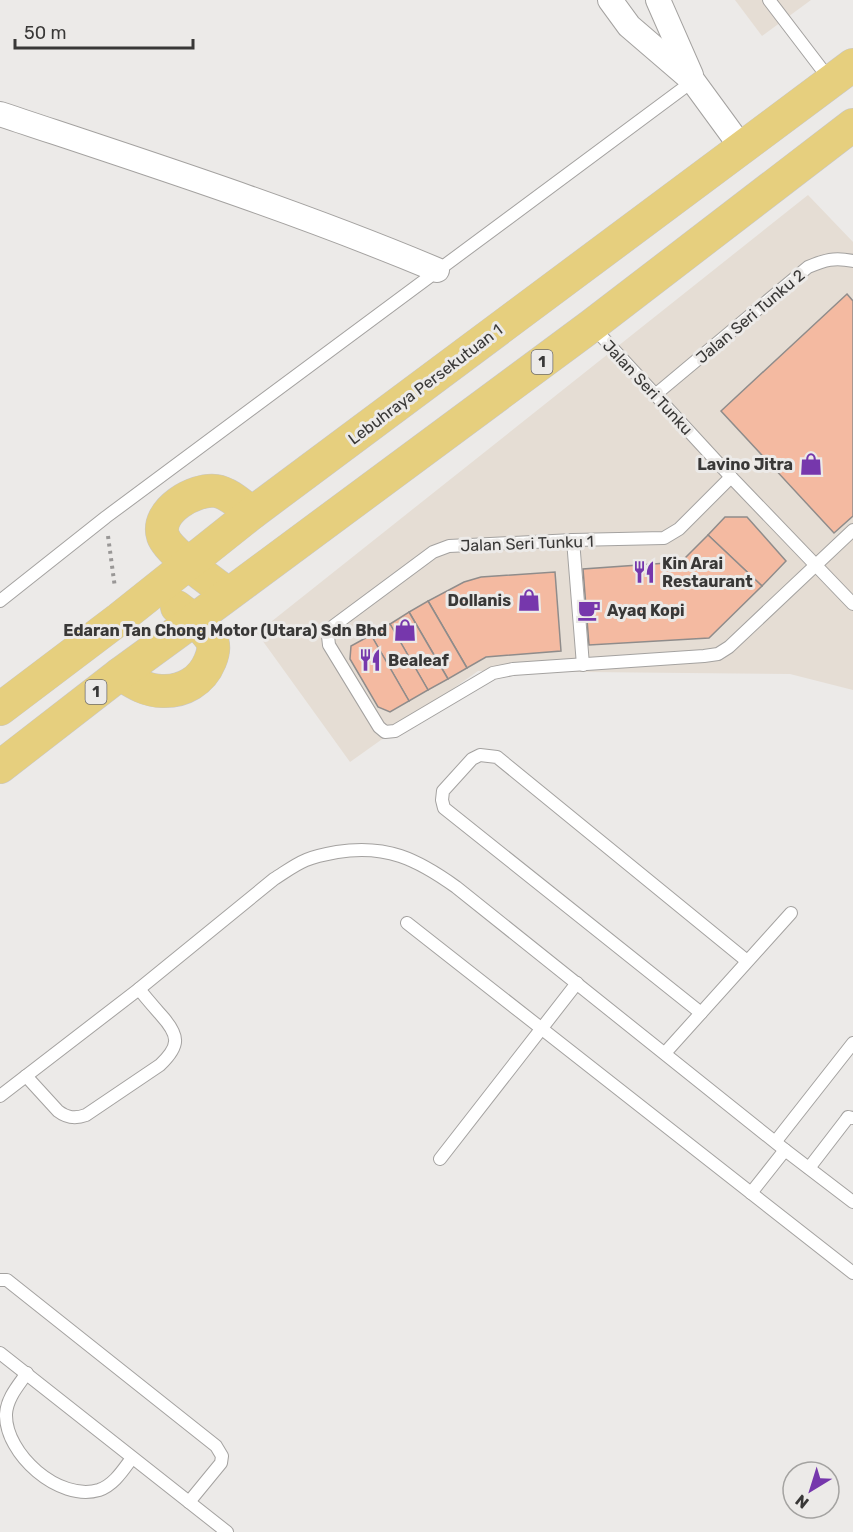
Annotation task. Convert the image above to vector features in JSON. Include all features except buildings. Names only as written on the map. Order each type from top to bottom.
[{"type":"highway","name":"Lebuhraya Persekutuan 1","points":[[0,709],[119,619],[252,513],[842,73]]},
{"type":"highway","name":"1","points":[[0,767],[120,674],[591,326],[853,125]]},
{"type":"highway","points":[[228,594],[170,548],[162,529],[165,519],[181,500],[190,495],[216,491],[232,498],[252,513]]},
{"type":"highway","points":[[120,674],[147,689],[161,692],[174,690],[187,687],[197,680],[207,669],[212,657],[214,648],[211,639],[194,620],[154,590]]},
{"type":"street","points":[[610,0],[629,26],[693,81]]},
{"type":"street","points":[[658,0],[693,81],[742,148]]},
{"type":"street","points":[[0,114],[300,215],[437,270]]},
{"type":"lane","points":[[769,0],[842,73]]},
{"type":"lane","points":[[0,601],[106,517],[693,81]]},
{"type":"lane","name":"Jalan Seri Tunku 2","points":[[655,395],[808,267],[827,259],[842,258],[853,261]]},
{"type":"lane","name":"Jalan Seri Tunku","points":[[591,326],[853,604]]},
{"type":"lane","name":"Jalan Seri Tunku 1","points":[[583,665],[513,669],[493,673],[395,731],[386,732],[379,727],[328,645],[328,636],[332,627],[433,552],[449,546],[664,537],[679,529],[731,477]]},
{"type":"lane","points":[[573,540],[583,665],[718,654],[729,647],[853,530]]},
{"type":"lane","points":[[701,1013],[444,808],[443,791],[472,759],[480,755],[497,757],[747,961]]},
{"type":"lane","points":[[0,1096],[139,989],[274,879],[306,860],[329,854],[359,850],[389,852],[432,870],[456,887],[853,1202]]},
{"type":"lane","points":[[665,1053],[791,913]]},
{"type":"lane","points":[[407,923],[853,1273]]},
{"type":"lane","points":[[440,1159],[577,983]]},
{"type":"lane","points":[[26,1076],[58,1111],[63,1115],[77,1118],[86,1115],[160,1065],[170,1055],[174,1047],[175,1036],[171,1027],[139,989]]},
{"type":"lane","points":[[751,1193],[853,1044]]},
{"type":"lane","points":[[809,1168],[848,1117],[853,1118]]},
{"type":"lane","points":[[0,1280],[7,1280],[216,1446],[222,1456],[221,1463],[189,1502]]},
{"type":"lane","points":[[0,1353],[227,1532]]},
{"type":"lane","points":[[27,1373],[8,1402],[6,1418],[14,1443],[28,1463],[39,1473],[61,1487],[80,1491],[98,1490],[112,1483],[132,1458]]},
{"type":"path","points":[[106,517],[119,619]]},
{"type":"shaded area","points":[[735,0],[811,0],[762,36]]},
{"type":"shaded area","points":[[808,195],[853,242],[853,690],[790,674],[478,671],[350,762],[257,633]]},
{"type":"place","name":"Lavino Jitra","points":[[811,464]]},
{"type":"place","name":"Kin Arai Restaurant","points":[[644,572]]},
{"type":"place","name":"Dollanis","points":[[529,600]]},
{"type":"place","name":"Ayaq Kopi","points":[[589,610]]},
{"type":"place","name":"Edaran Tan Chong Motor (Utara) Sdn Bhd","points":[[405,630]]},
{"type":"place","name":"Bealeaf","points":[[370,660]]}]
